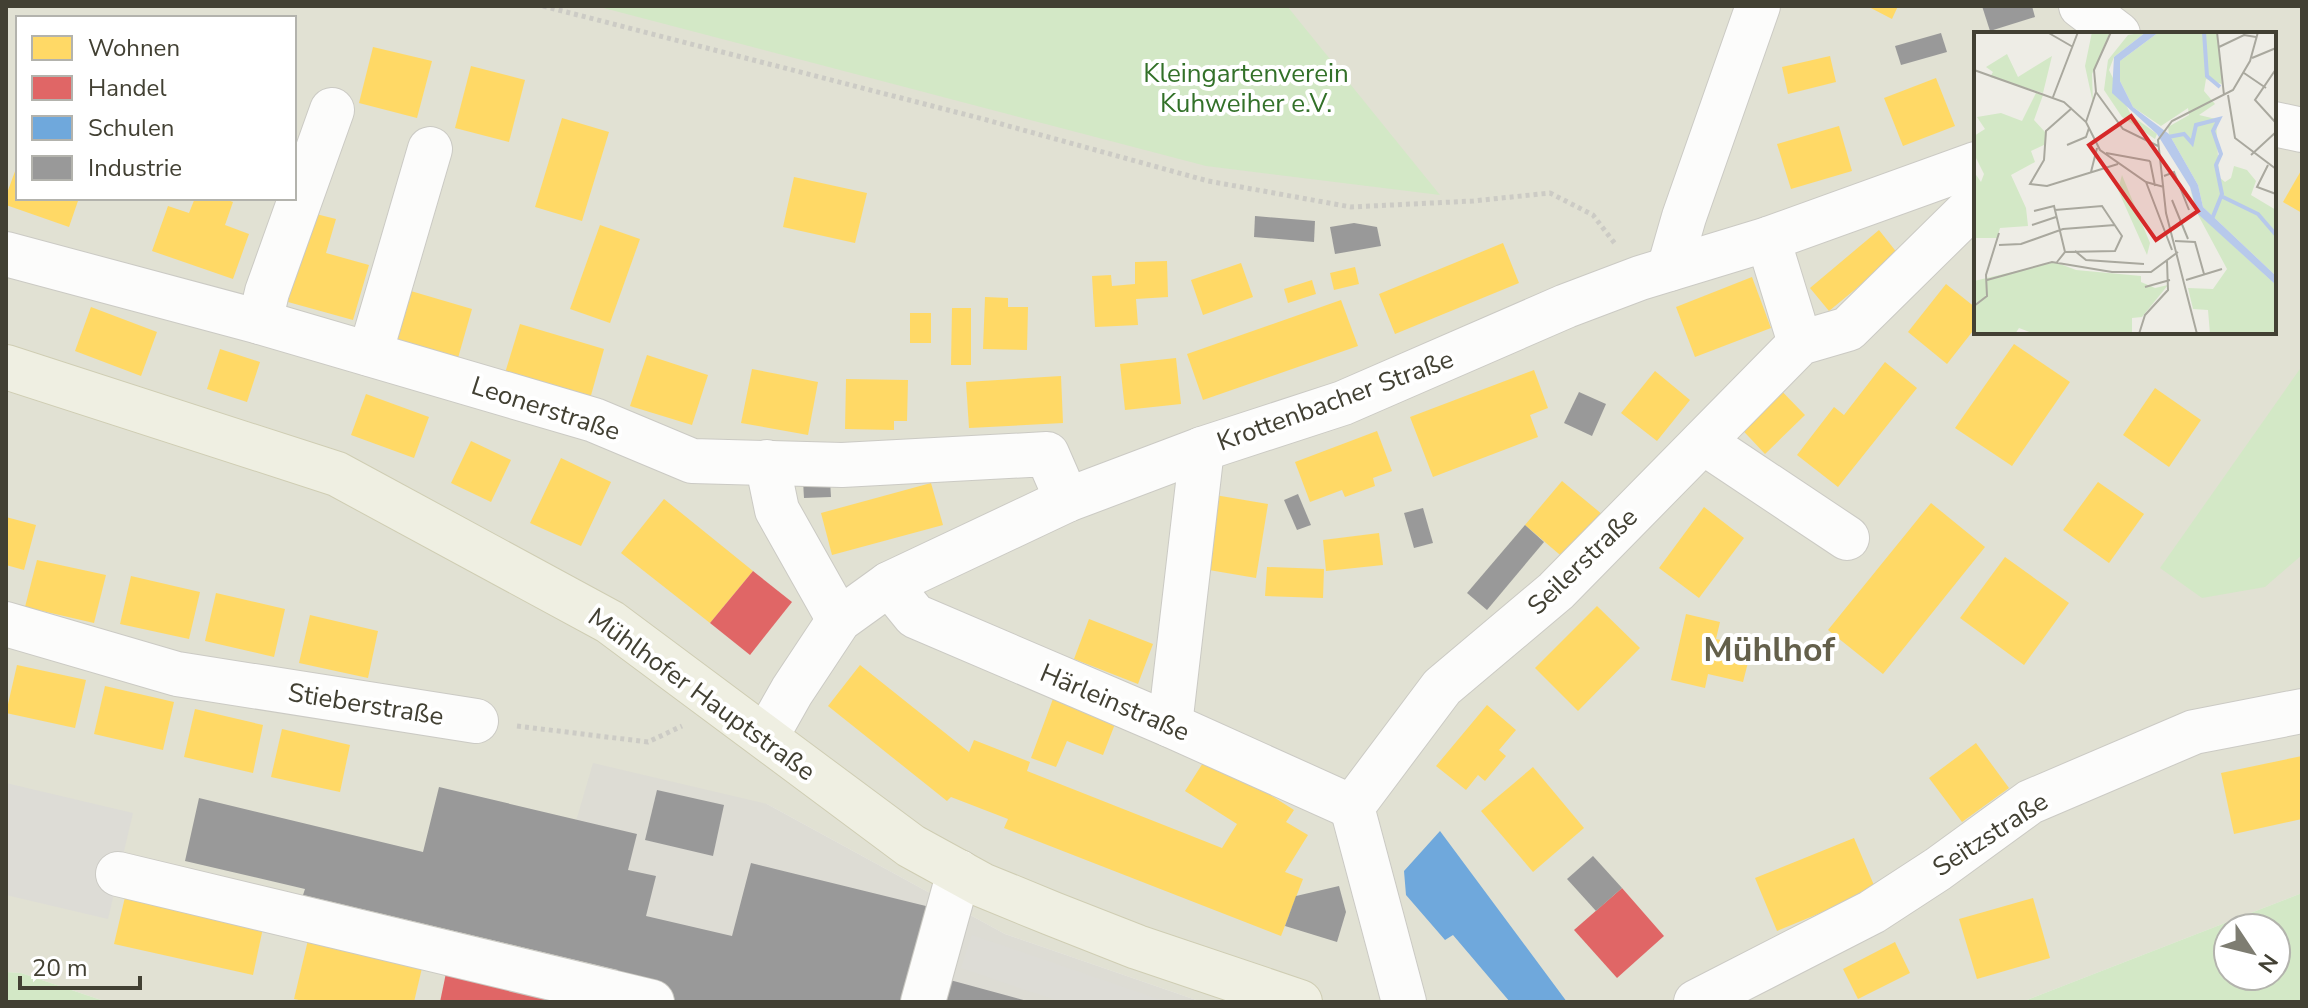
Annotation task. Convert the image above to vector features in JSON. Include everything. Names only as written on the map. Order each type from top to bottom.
[{"type":"main road","name":"Mühlhofer Hauptstraße","points":[[9,366],[337,474],[610,622],[911,846],[982,885],[1137,947],[1300,1002]]},
{"type":"street","points":[[1655,274],[1684,217],[1758,6]]},
{"type":"street","points":[[2081,6],[2115,32]]},
{"type":"street","points":[[260,322],[267,292],[332,110]]},
{"type":"street","points":[[2276,124],[2302,130]]},
{"type":"street","points":[[370,354],[430,149]]},
{"type":"street","name":"Krottenbacher Straße","points":[[766,737],[839,620],[889,584],[1067,500],[1202,449],[1343,403],[1566,306],[1768,239],[1974,165]]},
{"type":"street","name":"Seilerstraße","points":[[1352,807],[1442,687],[1556,591],[1800,343],[1848,329],[1974,203]]},
{"type":"street","points":[[1768,239],[1800,343]]},
{"type":"street","name":"Leonerstraße","points":[[6,254],[260,322],[594,420],[692,461],[842,465],[1047,454],[1067,500]]},
{"type":"street","points":[[1703,442],[1847,538]]},
{"type":"street","points":[[1170,725],[1202,449]]},
{"type":"street","points":[[767,462],[777,510],[839,620]]},
{"type":"street","name":"Härleinstraße","points":[[889,584],[915,616],[1352,807]]},
{"type":"street","name":"Stieberstraße","points":[[6,624],[177,674],[476,721]]},
{"type":"street","name":"Seitzstraße","points":[[1696,1002],[1872,912],[1938,869],[2030,802],[2194,732],[2302,711]]},
{"type":"street","points":[[1352,807],[1404,1002]]},
{"type":"street","points":[[923,1002],[954,944],[959,872]]},
{"type":"street","points":[[118,874],[652,1002]]},
{"type":"path","points":[[543,6],[1222,183],[1351,207],[1473,201],[1550,193],[1593,215],[1655,274]]},
{"type":"path","name":"Stieberstraße","points":[[476,721],[648,742],[724,706]]},
{"type":"shaded area","points":[[6,6],[2302,6],[2302,893],[2253,912],[2212,912],[2212,928],[2022,1002],[1202,1002],[1005,934],[767,804],[523,1002],[107,1002],[21,973],[6,972]]},
{"type":"shaded area","points":[[593,763],[767,804],[1005,934],[1202,1002],[523,1002]]},
{"type":"shaded area","points":[[6,783],[133,813],[108,919],[6,895]]},
{"type":"shaded area","points":[[972,935],[1167,1002],[1061,1002],[961,968]]},
{"type":"green space","name":"Kleingartenverein Kuhweiher e.V.","points":[[596,6],[1287,6],[1440,195],[1206,166]]},
{"type":"green space","points":[[2302,366],[2302,555],[2265,587],[2202,598],[2160,568]]},
{"type":"green space","points":[[2302,893],[2302,1002],[2022,1002],[2212,928],[2212,992],[2292,992],[2292,912],[2253,912]]},
{"type":"green space","points":[[6,972],[21,973],[107,1002],[6,1002]]},
{"type":"building: Wohnen","points":[[1867,6],[1898,6],[1892,19]]},
{"type":"building: Wohnen","points":[[373,47],[432,61],[417,118],[359,103]]},
{"type":"building: Wohnen","points":[[1830,56],[1836,82],[1788,94],[1782,67]]},
{"type":"building: Wohnen","points":[[471,66],[525,80],[509,142],[455,128]]},
{"type":"building: Wohnen","points":[[1936,78],[1955,126],[1903,146],[1884,98]]},
{"type":"building: Wohnen","points":[[562,118],[609,132],[582,221],[535,207]]},
{"type":"building: Wohnen","points":[[1839,126],[1852,171],[1791,189],[1777,144]]},
{"type":"building: Wohnen","points":[[16,168],[16,200],[78,200],[69,227],[6,205]]},
{"type":"building: Wohnen","points":[[2302,169],[2302,213],[2283,202]]},
{"type":"building: Wohnen","points":[[794,177],[867,193],[855,243],[783,227]]},
{"type":"building: Wohnen","points":[[194,200],[233,202],[225,225],[249,234],[233,279],[152,251],[168,206],[189,213]]},
{"type":"building: Wohnen","points":[[312,213],[336,219],[326,253],[369,265],[353,320],[288,302]]},
{"type":"building: Wohnen","points":[[600,225],[640,239],[610,323],[570,309]]},
{"type":"building: Wohnen","points":[[1879,230],[1898,254],[1829,311],[1810,288]]},
{"type":"building: Wohnen","points":[[1503,243],[1519,283],[1395,334],[1379,294]]},
{"type":"building: Wohnen","points":[[1167,261],[1168,297],[1136,299],[1138,325],[1095,327],[1092,276],[1111,275],[1112,286],[1135,284],[1135,262]]},
{"type":"building: Wohnen","points":[[1241,263],[1253,297],[1203,315],[1191,280]]},
{"type":"building: Wohnen","points":[[1355,267],[1359,284],[1334,290],[1330,273]]},
{"type":"building: Wohnen","points":[[1752,277],[1771,328],[1695,357],[1676,307]]},
{"type":"building: Wohnen","points":[[1312,280],[1316,294],[1288,303],[1284,289]]},
{"type":"building: Wohnen","points":[[1946,284],[1974,306],[1974,330],[1947,364],[1908,332]]},
{"type":"building: Wohnen","points":[[404,289],[472,309],[458,358],[390,338]]},
{"type":"building: Wohnen","points":[[985,297],[1008,298],[1008,307],[1028,307],[1027,350],[983,349]]},
{"type":"building: Wohnen","points":[[1341,300],[1358,346],[1203,400],[1187,354]]},
{"type":"building: Wohnen","points":[[91,307],[157,332],[141,376],[75,351]]},
{"type":"building: Wohnen","points":[[952,308],[971,308],[971,365],[951,365]]},
{"type":"building: Wohnen","points":[[910,313],[931,313],[931,343],[910,343]]},
{"type":"building: Wohnen","points":[[520,324],[604,349],[590,399],[505,373]]},
{"type":"building: Wohnen","points":[[2014,344],[2070,382],[2012,466],[1955,428]]},
{"type":"building: Wohnen","points":[[220,349],[260,362],[247,402],[207,389]]},
{"type":"building: Wohnen","points":[[647,355],[708,375],[692,425],[630,406]]},
{"type":"building: Wohnen","points":[[1176,358],[1181,404],[1125,410],[1120,364]]},
{"type":"building: Wohnen","points":[[1885,362],[1917,388],[1838,487],[1797,455],[1834,407],[1844,415]]},
{"type":"building: Wohnen","points":[[752,369],[818,382],[808,435],[741,423]]},
{"type":"building: Wohnen","points":[[1534,370],[1548,408],[1530,415],[1538,437],[1433,477],[1410,417]]},
{"type":"building: Wohnen","points":[[1655,371],[1690,400],[1657,441],[1621,413]]},
{"type":"building: Wohnen","points":[[1061,376],[1063,423],[969,428],[966,382]]},
{"type":"building: Wohnen","points":[[846,379],[908,380],[907,421],[894,421],[894,430],[845,429]]},
{"type":"building: Wohnen","points":[[1774,383],[1805,415],[1765,454],[1734,421]]},
{"type":"building: Wohnen","points":[[2155,388],[2201,420],[2169,467],[2123,435]]},
{"type":"building: Wohnen","points":[[366,394],[429,417],[414,458],[351,435]]},
{"type":"building: Wohnen","points":[[1377,431],[1392,471],[1373,478],[1375,486],[1345,497],[1342,490],[1310,502],[1295,462]]},
{"type":"building: Wohnen","points":[[471,441],[511,460],[491,502],[451,483]]},
{"type":"building: Wohnen","points":[[561,458],[611,482],[581,546],[530,523]]},
{"type":"building: Wohnen","points":[[1562,481],[1603,515],[1566,560],[1525,525]]},
{"type":"building: Wohnen","points":[[2098,482],[2144,514],[2109,563],[2063,530]]},
{"type":"building: Wohnen","points":[[931,483],[943,525],[832,555],[821,513]]},
{"type":"building: Wohnen","points":[[1215,495],[1268,504],[1256,578],[1203,569]]},
{"type":"building: Wohnen","points":[[664,499],[753,571],[710,623],[621,553]]},
{"type":"building: Wohnen","points":[[1931,503],[1985,547],[1883,674],[1828,630]]},
{"type":"building: Wohnen","points":[[1704,507],[1744,538],[1699,598],[1659,568]]},
{"type":"building: Wohnen","points":[[6,517],[36,525],[24,570],[6,565]]},
{"type":"building: Wohnen","points":[[1379,533],[1383,565],[1326,571],[1323,540]]},
{"type":"building: Wohnen","points":[[2005,557],[2069,603],[2024,665],[1960,618]]},
{"type":"building: Wohnen","points":[[37,560],[106,575],[94,623],[25,607]]},
{"type":"building: Wohnen","points":[[1267,567],[1324,569],[1323,598],[1265,596]]},
{"type":"building: Wohnen","points":[[131,576],[200,592],[189,639],[120,624]]},
{"type":"building: Wohnen","points":[[216,593],[285,609],[274,657],[205,641]]},
{"type":"building: Wohnen","points":[[1597,606],[1640,648],[1578,711],[1535,668]]},
{"type":"building: Wohnen","points":[[1686,614],[1720,622],[1716,639],[1752,647],[1743,682],[1708,674],[1705,688],[1671,680]]},
{"type":"building: Wohnen","points":[[310,615],[378,631],[368,678],[299,663]]},
{"type":"building: Wohnen","points":[[1089,619],[1153,644],[1138,684],[1074,659]]},
{"type":"building: Wohnen","points":[[17,665],[86,680],[75,728],[6,713]]},
{"type":"building: Wohnen","points":[[860,665],[969,752],[974,740],[1030,762],[1027,771],[1222,848],[1237,824],[1185,791],[1208,755],[1294,810],[1286,822],[1308,835],[1285,872],[1303,879],[1281,936],[1004,828],[1008,819],[951,797],[947,801],[828,706]]},
{"type":"building: Wohnen","points":[[105,686],[174,702],[163,750],[94,734]]},
{"type":"building: Wohnen","points":[[1057,688],[1120,711],[1103,755],[1067,741],[1056,767],[1031,758]]},
{"type":"building: Wohnen","points":[[1487,705],[1516,730],[1499,750],[1506,756],[1485,781],[1478,775],[1466,790],[1436,766]]},
{"type":"building: Wohnen","points":[[195,709],[263,725],[253,773],[184,757]]},
{"type":"building: Wohnen","points":[[282,729],[350,745],[340,792],[271,777]]},
{"type":"building: Wohnen","points":[[1976,743],[2009,788],[1962,822],[1929,778]]},
{"type":"building: Wohnen","points":[[2302,756],[2302,819],[2234,834],[2221,773]]},
{"type":"building: Wohnen","points":[[1533,767],[1584,828],[1533,872],[1481,811]]},
{"type":"building: Wohnen","points":[[1854,838],[1876,890],[1777,931],[1755,878]]},
{"type":"building: Wohnen","points":[[125,897],[263,928],[253,975],[114,944]]},
{"type":"building: Wohnen","points":[[2033,898],[2050,958],[1977,979],[1959,919]]},
{"type":"building: Wohnen","points":[[308,940],[422,968],[414,1002],[308,1002],[294,999]]},
{"type":"building: Wohnen","points":[[1895,942],[1910,973],[1858,999],[1843,969]]},
{"type":"building: Handel","points":[[753,571],[792,602],[750,655],[710,623]]},
{"type":"building: Handel","points":[[1622,888],[1664,936],[1617,978],[1574,930]]},
{"type":"building: Handel","points":[[446,973],[572,1002],[440,1002]]},
{"type":"building: Schulen","points":[[1440,831],[1567,1002],[1510,1002],[1453,935],[1445,940],[1406,895],[1404,871]]},
{"type":"building: Industrie","points":[[1982,6],[2032,6],[2035,17],[1990,31]]},
{"type":"building: Industrie","points":[[1941,33],[1947,52],[1901,65],[1895,46]]},
{"type":"building: Industrie","points":[[1255,216],[1315,221],[1314,242],[1254,237]]},
{"type":"building: Industrie","points":[[1354,223],[1377,227],[1381,246],[1335,254],[1330,227]]},
{"type":"building: Industrie","points":[[1579,392],[1606,404],[1592,436],[1564,423]]},
{"type":"building: Industrie","points":[[830,480],[831,497],[804,498],[803,481]]},
{"type":"building: Industrie","points":[[1298,494],[1311,525],[1297,530],[1284,500]]},
{"type":"building: Industrie","points":[[1423,508],[1433,543],[1414,548],[1404,513]]},
{"type":"building: Industrie","points":[[1525,525],[1544,542],[1487,610],[1467,593]]},
{"type":"building: Industrie","points":[[439,787],[637,834],[628,870],[656,876],[646,916],[732,936],[751,863],[934,908],[939,977],[1031,1002],[611,1002],[618,970],[303,895],[305,889],[185,861],[199,798],[423,852]]},
{"type":"building: Industrie","points":[[657,790],[724,805],[713,856],[645,840]]},
{"type":"building: Industrie","points":[[1593,856],[1622,888],[1596,911],[1567,879]]},
{"type":"building: Industrie","points":[[1339,886],[1346,912],[1337,942],[1285,926],[1296,896]]},
{"type":"district","name":"Mühlhof","points":[[1769,649]]}]
